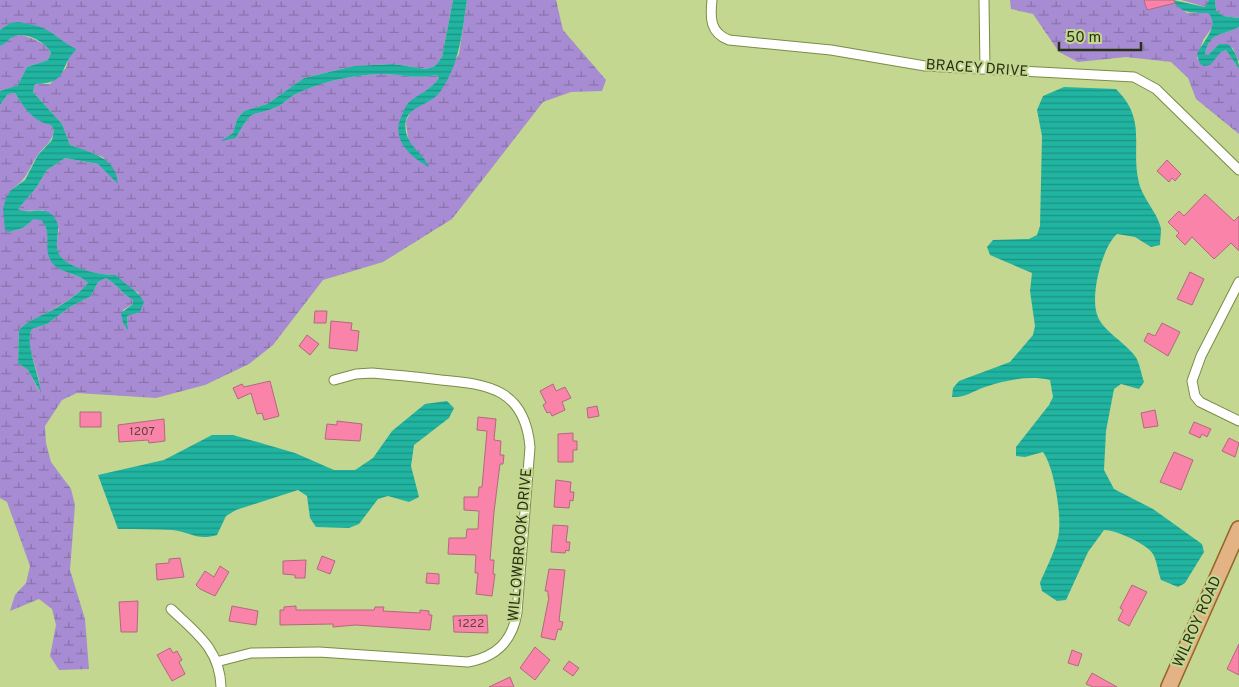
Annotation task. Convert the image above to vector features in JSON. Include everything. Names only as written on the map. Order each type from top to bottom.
[{"type":"main road","name":"WILROY ROAD","points":[[1169,687],[1235,550],[1239,529]]},
{"type":"street","name":"BRACEY DRIVE","points":[[712,0],[710,19],[712,27],[717,33],[729,40],[831,50],[926,66],[1124,76],[1140,80],[1156,89],[1239,170]]},
{"type":"street","points":[[984,0],[985,69]]},
{"type":"street","points":[[1239,282],[1202,356],[1192,381],[1195,396],[1200,402],[1239,422]]},
{"type":"street","name":"WILLOWBROOK DRIVE","points":[[216,662],[251,653],[318,652],[468,662],[490,656],[500,650],[512,634],[517,613],[530,447],[527,427],[519,408],[501,392],[479,383],[372,373],[356,374],[334,380]]},
{"type":"street","points":[[171,609],[204,640],[216,662],[221,687]]},
{"type":"green space","points":[[0,0],[453,0],[442,57],[435,66],[426,69],[393,64],[354,66],[304,78],[267,104],[244,111],[237,119],[233,133],[236,138],[246,121],[253,114],[270,110],[304,90],[325,83],[369,75],[387,74],[420,77],[436,75],[439,78],[434,85],[407,104],[401,139],[414,149],[408,139],[406,121],[412,109],[433,98],[459,54],[467,0],[556,0],[563,30],[606,80],[602,91],[571,92],[543,102],[452,219],[383,262],[323,280],[273,345],[249,364],[205,385],[156,398],[77,393],[62,400],[45,426],[46,443],[51,462],[71,489],[75,505],[70,570],[85,619],[89,669],[59,670],[50,656],[56,625],[52,609],[39,599],[10,611],[15,595],[26,583],[30,566],[7,502],[0,498],[0,105],[8,94],[15,93],[30,113],[40,121],[51,125],[54,130],[50,141],[37,156],[24,178],[11,190],[9,232],[23,228],[34,219],[41,219],[47,231],[50,254],[56,266],[88,283],[67,301],[27,323],[19,330],[18,363],[28,370],[40,392],[40,385],[31,352],[30,336],[32,329],[47,324],[70,307],[91,296],[98,282],[106,278],[133,300],[133,304],[123,310],[128,329],[127,316],[139,293],[125,285],[116,275],[82,270],[66,262],[60,256],[57,249],[59,229],[43,210],[22,211],[18,209],[36,188],[47,170],[65,158],[98,164],[118,183],[103,157],[70,145],[62,124],[33,92],[35,84],[50,84],[66,68],[69,56],[77,49],[65,45],[56,36],[10,23],[0,30]]},
{"type":"green space","points":[[1010,0],[1173,0],[1187,13],[1209,13],[1213,18],[1214,25],[1203,40],[1197,59],[1226,50],[1239,69],[1239,134],[1196,99],[1188,78],[1171,62],[1126,57],[1078,62],[1059,52],[1033,14],[1011,9]]},
{"type":"green space","points":[[1181,0],[1209,0],[1206,7]]},
{"type":"green space","points":[[1215,0],[1239,0],[1239,18],[1223,16],[1216,10]]},
{"type":"green space","points":[[1239,27],[1239,62],[1233,48],[1219,44],[1208,55],[1205,55],[1207,47],[1213,38]]},
{"type":"green space","points":[[22,35],[43,44],[51,53],[48,60],[27,67],[18,85],[0,91],[0,46],[14,36]]},
{"type":"water","points":[[453,0],[467,0],[462,36],[452,70],[440,92],[411,112],[406,123],[406,132],[410,142],[429,167],[404,147],[399,133],[399,125],[408,103],[436,82],[439,78],[436,75],[413,77],[387,74],[369,75],[325,83],[304,90],[270,110],[253,115],[246,121],[236,138],[221,141],[233,133],[237,119],[244,111],[267,104],[304,78],[354,66],[393,64],[426,69],[435,66],[442,57]]},
{"type":"water","points":[[1173,0],[1205,7],[1209,0],[1215,0],[1216,10],[1223,16],[1239,18],[1239,27],[1213,38],[1207,47],[1205,55],[1208,55],[1219,44],[1228,44],[1236,55],[1239,69],[1226,50],[1221,52],[1210,65],[1204,66],[1200,64],[1197,54],[1210,33],[1213,23],[1212,18],[1208,13],[1193,13],[1184,10],[1176,5]]},
{"type":"water","points":[[19,22],[43,28],[77,49],[59,77],[54,81],[35,84],[33,92],[62,124],[70,145],[101,157],[108,162],[113,168],[118,184],[98,164],[65,158],[47,170],[36,188],[18,209],[22,211],[43,211],[51,214],[57,222],[57,247],[59,254],[64,260],[91,272],[116,275],[138,294],[144,302],[140,312],[127,316],[128,330],[123,323],[121,313],[133,304],[133,300],[106,278],[98,282],[91,296],[70,307],[47,324],[32,329],[30,335],[31,351],[41,393],[28,370],[18,363],[19,330],[30,321],[67,301],[88,283],[53,264],[48,253],[47,230],[41,220],[34,219],[23,228],[9,232],[5,230],[3,209],[6,198],[11,190],[25,180],[38,155],[52,140],[54,130],[51,125],[39,121],[30,114],[15,93],[8,94],[0,105],[0,91],[18,85],[27,67],[48,60],[51,53],[45,45],[23,35],[13,37],[0,46],[0,30],[10,23]]},
{"type":"water","points":[[1064,87],[1116,89],[1126,101],[1135,123],[1139,183],[1161,229],[1160,245],[1151,247],[1135,237],[1117,234],[1106,250],[1098,273],[1095,298],[1098,317],[1105,327],[1135,356],[1144,382],[1139,389],[1121,384],[1114,389],[1106,431],[1104,470],[1114,489],[1153,509],[1202,544],[1204,552],[1185,583],[1178,587],[1161,580],[1150,550],[1123,535],[1104,530],[1088,552],[1066,600],[1057,601],[1042,591],[1040,583],[1054,550],[1059,531],[1058,502],[1050,468],[1043,452],[1025,457],[1016,456],[1016,447],[1049,405],[1053,397],[1050,380],[1025,378],[1009,380],[965,395],[952,397],[953,388],[959,381],[1010,362],[1033,335],[1035,326],[1030,291],[1032,273],[990,255],[987,247],[993,240],[1029,239],[1037,235],[1040,226],[1042,136],[1037,110],[1043,96]]},
{"type":"water","points":[[447,401],[454,408],[449,418],[414,445],[411,466],[419,497],[409,502],[388,496],[378,499],[359,524],[349,528],[316,527],[310,518],[307,496],[298,490],[236,510],[226,516],[217,535],[210,537],[199,537],[172,530],[118,529],[98,475],[164,460],[212,435],[233,435],[295,453],[334,470],[355,470],[373,458],[392,431],[425,404]]},
{"type":"building","points":[[1144,0],[1174,0],[1175,3],[1147,10]]},
{"type":"building","points":[[1167,160],[1181,174],[1175,181],[1172,178],[1169,182],[1157,171]]},
{"type":"building","points":[[1205,194],[1234,221],[1239,216],[1239,251],[1231,243],[1214,259],[1192,237],[1185,245],[1176,236],[1179,233],[1168,222],[1179,211],[1184,216]]},
{"type":"building","points":[[1190,272],[1204,279],[1192,305],[1177,299]]},
{"type":"building","points":[[315,311],[327,311],[326,323],[314,323]]},
{"type":"building","points":[[331,321],[352,323],[351,330],[359,331],[357,351],[329,348]]},
{"type":"building","points":[[1162,323],[1180,332],[1168,356],[1144,341],[1148,333],[1155,336]]},
{"type":"building","points":[[307,335],[319,344],[310,355],[299,346]]},
{"type":"building","points":[[270,381],[279,416],[264,420],[262,413],[257,414],[251,393],[238,399],[233,388],[242,384],[244,387]]},
{"type":"building","points":[[553,384],[556,391],[565,387],[571,398],[562,402],[565,410],[552,416],[550,412],[547,413],[543,405],[546,403],[540,391]]},
{"type":"building","points":[[597,406],[599,416],[588,418],[587,408]]},
{"type":"building","points":[[1155,410],[1158,426],[1144,428],[1141,413]]},
{"type":"building","points":[[80,412],[101,412],[101,427],[80,427]]},
{"type":"building","points":[[478,417],[496,419],[494,440],[501,441],[500,455],[504,455],[503,464],[500,464],[494,512],[490,560],[494,560],[493,574],[495,574],[492,596],[476,594],[478,573],[475,573],[476,555],[448,554],[449,538],[466,538],[467,529],[478,529],[479,511],[464,510],[464,497],[478,497],[479,487],[482,487],[487,431],[477,430]]},
{"type":"building","points":[[164,419],[165,441],[149,443],[148,440],[119,442],[118,425]]},
{"type":"building","points":[[337,421],[362,424],[360,441],[325,439],[327,424],[337,425]]},
{"type":"building","points":[[1194,422],[1211,429],[1207,437],[1202,434],[1200,438],[1189,433]]},
{"type":"building","points":[[573,433],[573,441],[577,441],[577,450],[573,450],[573,462],[558,462],[558,434]]},
{"type":"building","points":[[1229,438],[1239,443],[1235,457],[1222,451]]},
{"type":"building","points":[[1174,452],[1193,460],[1181,490],[1160,482]]},
{"type":"building","points":[[556,480],[571,482],[570,492],[574,492],[573,501],[570,500],[569,508],[554,507]]},
{"type":"building","points":[[553,525],[568,526],[566,542],[570,542],[569,551],[566,550],[565,553],[551,552]]},
{"type":"building","points":[[322,556],[335,561],[330,574],[317,569]]},
{"type":"building","points":[[180,558],[184,577],[157,580],[156,564],[169,563],[169,559]]},
{"type":"building","points":[[306,560],[305,578],[295,578],[295,575],[283,574],[283,561]]},
{"type":"building","points":[[220,566],[229,572],[215,596],[196,585],[205,571],[214,577]]},
{"type":"building","points":[[549,569],[565,570],[559,621],[563,622],[561,630],[558,629],[555,640],[541,637],[549,597],[548,591],[545,591]]},
{"type":"building","points":[[427,573],[439,574],[439,584],[426,583]]},
{"type":"building","points":[[1132,585],[1147,592],[1129,626],[1118,620],[1123,610],[1120,608]]},
{"type":"building","points":[[138,601],[137,632],[121,632],[119,602]]},
{"type":"building","points":[[232,606],[258,611],[256,625],[229,621]]},
{"type":"building","points":[[296,606],[296,610],[374,610],[375,607],[384,607],[383,611],[420,613],[420,610],[429,611],[429,615],[432,615],[430,630],[355,625],[333,627],[333,624],[280,625],[280,610],[284,610],[284,607]]},
{"type":"building","points":[[487,615],[488,633],[454,632],[453,616]]},
{"type":"building","points":[[1239,644],[1239,675],[1227,669]]},
{"type":"building","points":[[535,647],[550,660],[535,680],[520,668]]},
{"type":"building","points":[[170,648],[173,653],[177,651],[182,660],[179,662],[185,674],[172,681],[157,655]]},
{"type":"building","points":[[1072,650],[1082,654],[1078,666],[1068,663]]},
{"type":"building","points":[[569,661],[579,668],[573,676],[563,669]]},
{"type":"building","points":[[1092,673],[1117,687],[1093,687],[1086,684]]},
{"type":"building","points":[[510,677],[514,687],[489,687]]}]
